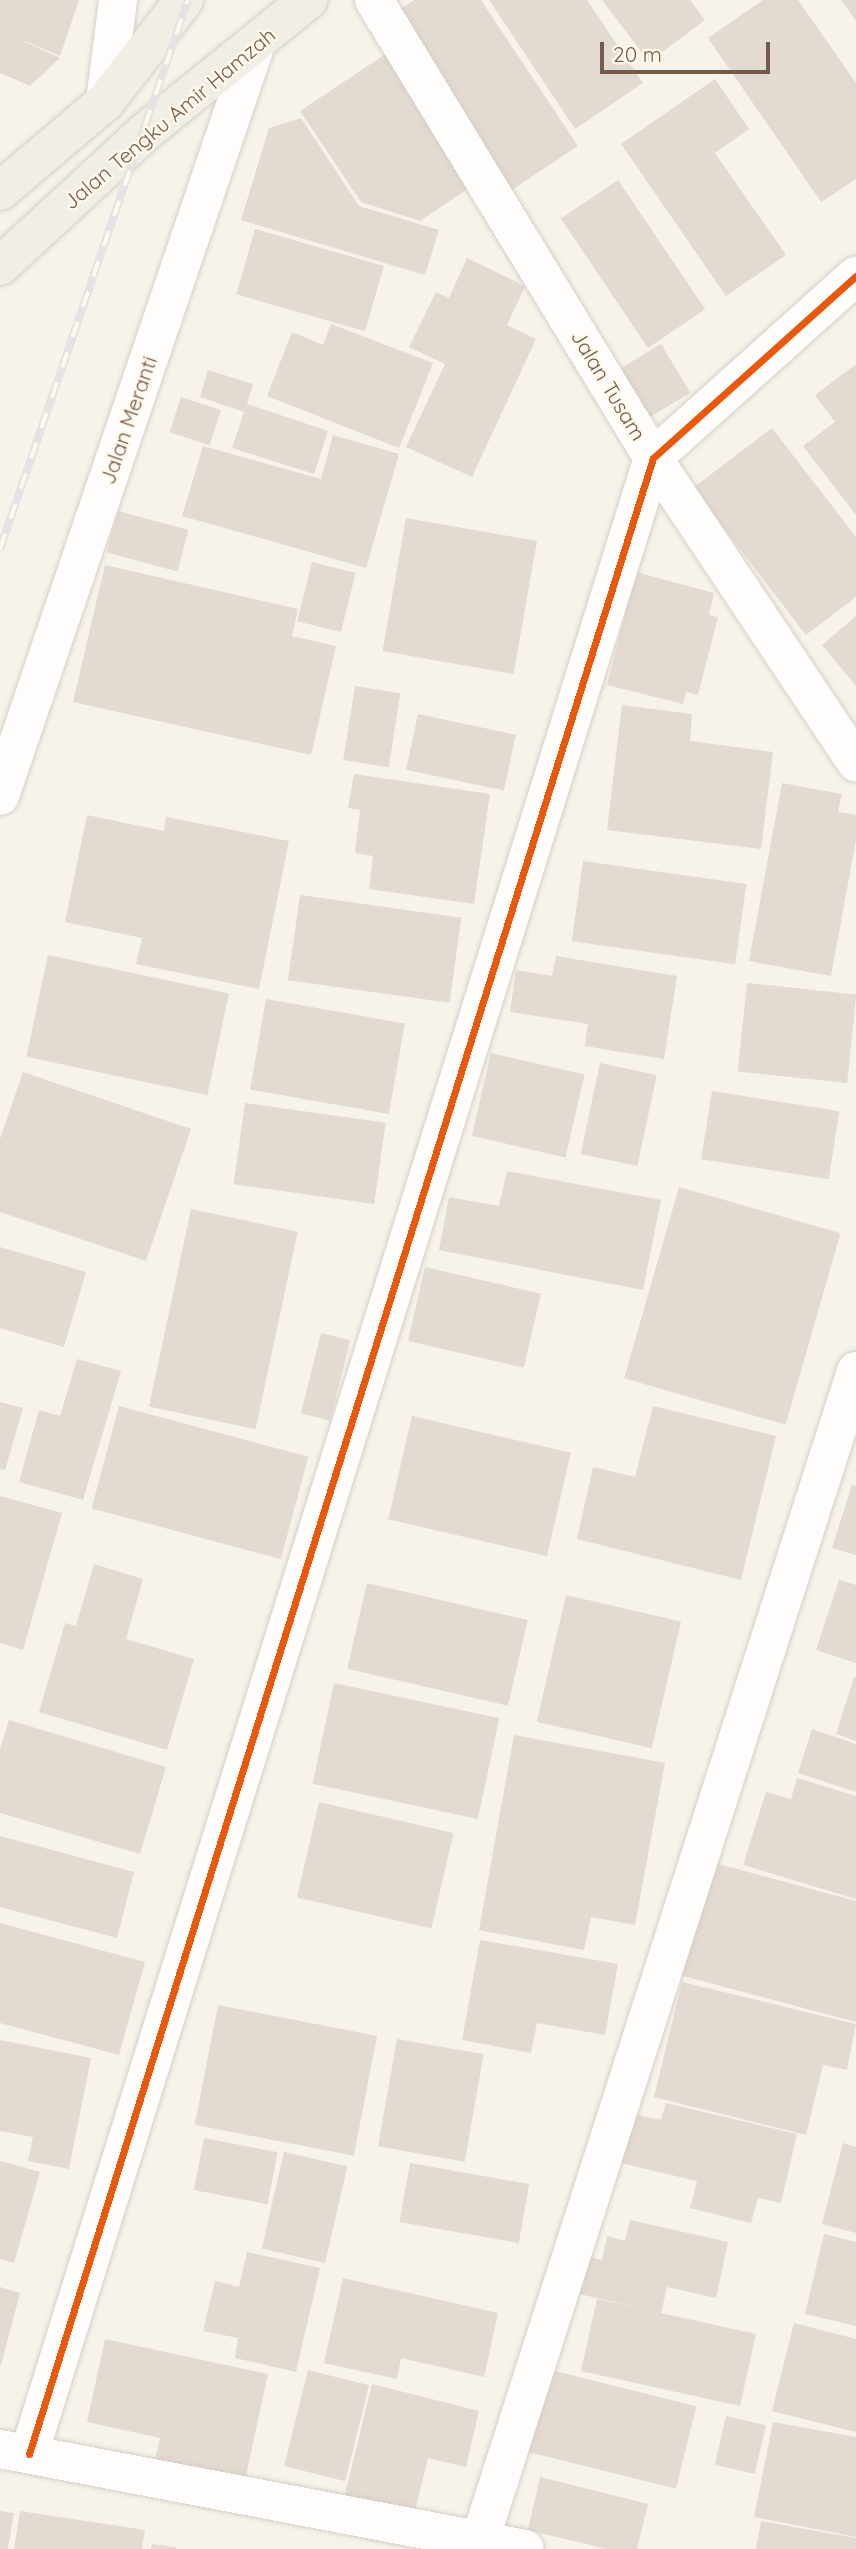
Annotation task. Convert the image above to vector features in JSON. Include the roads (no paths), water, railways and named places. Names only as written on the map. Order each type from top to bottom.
[{"type":"main road","points":[[0,191],[105,102],[184,0]]},
{"type":"main road","name":"Jalan Tengku Amir Hamzah","points":[[0,266],[145,132],[308,0]]},
{"type":"street","points":[[105,102],[118,0]]},
{"type":"street","name":"Jalan Tusam","points":[[374,0],[653,458],[856,762]]},
{"type":"street","name":"Jalan Meranti","points":[[0,796],[256,44]]},
{"type":"street","points":[[525,2549],[14,2452],[653,458],[856,275]]},
{"type":"street","points":[[480,2540],[856,1371]]},
{"type":"railway","points":[[0,549],[188,0]]}]
